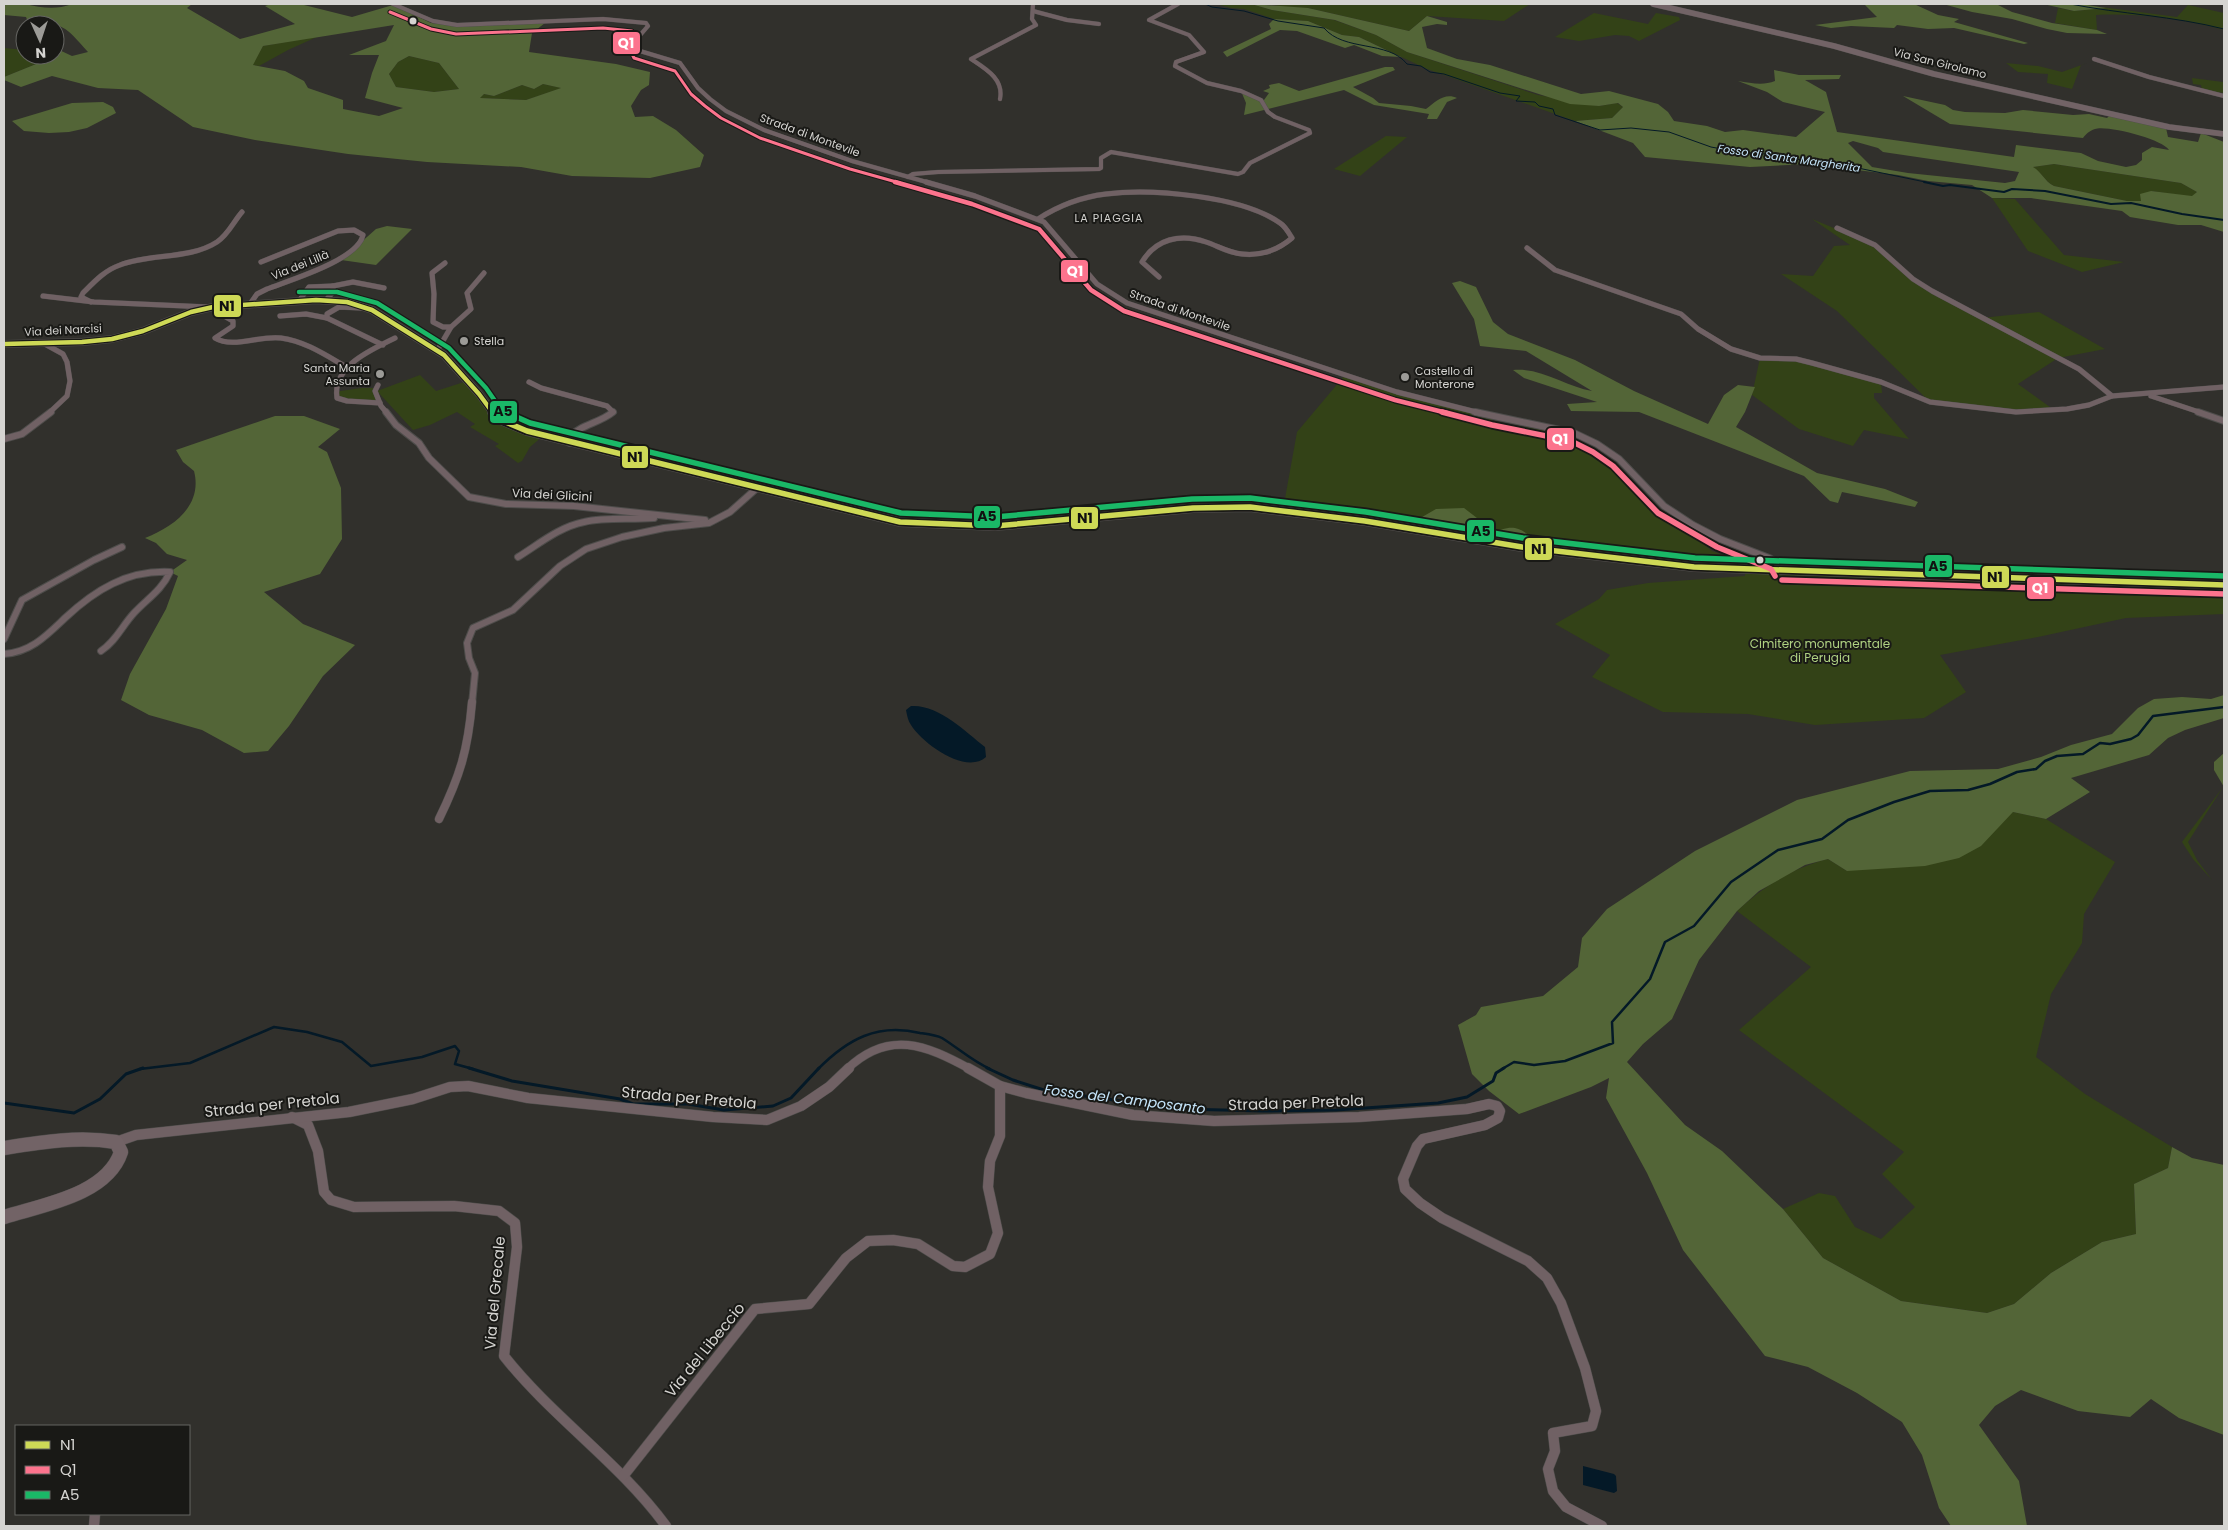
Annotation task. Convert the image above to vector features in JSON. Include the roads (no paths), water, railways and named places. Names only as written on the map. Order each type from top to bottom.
[{"type":"street","name":"Strada di Montevile","points":[[392,4],[433,21],[457,25],[537,24],[597,19],[646,23],[648,26],[636,41],[640,51],[680,63],[698,88],[726,112],[764,130],[852,161],[975,196],[1038,219],[1044,222],[1097,284],[1127,303],[1405,394],[1494,417],[1574,433],[1620,458],[1664,506],[1693,525],[1720,539],[1770,558],[1777,563],[1782,571]]},
{"type":"street","points":[[1000,99],[1002,90],[1000,83],[971,59],[1036,26],[1032,19],[1033,4]]},
{"type":"street","points":[[908,177],[913,174],[938,172],[1099,169],[1101,158],[1112,152],[1238,174],[1243,172],[1250,163],[1310,133],[1310,130],[1275,118],[1268,112],[1260,100],[1226,86],[1207,83],[1175,66],[1176,62],[1180,60],[1204,52],[1194,39],[1186,34],[1154,24],[1149,20],[1178,4]]},
{"type":"street","name":"Via San Girolamo","points":[[1653,4],[1834,46],[1934,74],[2169,127],[2224,134]]},
{"type":"street","points":[[1033,11],[1067,20],[1099,24]]},
{"type":"street","points":[[2094,59],[2149,78],[2224,96]]},
{"type":"street","points":[[1038,219],[1051,210],[1074,200],[1106,194],[1160,193],[1205,198],[1252,209],[1278,220],[1290,231],[1292,238],[1284,246],[1272,251],[1254,254],[1228,251],[1200,240],[1188,239],[1153,246],[1142,262],[1159,277]]},
{"type":"street","points":[[91,302],[80,297],[118,265],[148,257],[191,252],[206,247],[219,241],[242,212]]},
{"type":"street","points":[[1837,228],[1875,245],[1914,279],[1932,291],[2079,369],[2112,396]]},
{"type":"street","name":"Via dei Lillà","points":[[246,305],[257,294],[267,289],[341,260],[362,240],[364,235],[354,230],[338,231],[261,262]]},
{"type":"street","points":[[1527,248],[1555,270],[1681,314],[1698,329],[1731,349],[1760,358],[1796,359],[1812,363],[1881,382],[1930,402],[1977,409],[2016,412],[2067,409],[2089,405],[2112,396],[2224,387]]},
{"type":"street","points":[[444,263],[432,273],[434,294],[433,322],[443,328],[451,328]]},
{"type":"street","points":[[437,351],[451,328],[471,309],[467,292],[484,273]]},
{"type":"street","points":[[299,301],[309,288],[324,285],[333,286],[353,282],[384,288]]},
{"type":"street","points":[[326,300],[333,292],[333,286]]},
{"type":"street","points":[[43,296],[91,302],[212,307]]},
{"type":"street","name":"Via dei Narcisi","points":[[4,344],[82,342],[126,336],[180,315],[212,307],[326,300],[347,302],[366,308],[437,351],[467,380],[496,418],[527,431],[900,522],[930,525],[995,526],[1193,508],[1250,506],[1365,521],[1532,548],[1668,565],[1782,571],[2224,585]]},
{"type":"street","points":[[246,305],[226,314],[226,317],[233,321],[233,326],[215,338],[229,342],[274,337],[285,339],[313,349],[348,368]]},
{"type":"street","points":[[326,318],[327,314],[339,307],[366,308]]},
{"type":"street","points":[[280,316],[306,314],[326,318],[383,345]]},
{"type":"street","points":[[380,403],[346,401],[337,398],[335,385],[338,377],[348,368],[395,338]]},
{"type":"street","points":[[4,439],[22,434],[55,409],[67,396],[70,381],[67,362],[63,354],[43,343]]},
{"type":"street","points":[[529,382],[542,388],[607,406],[613,412],[607,417],[573,433],[569,438],[570,443]]},
{"type":"street","name":"Via dei Glicini","points":[[378,385],[375,391],[380,403],[396,425],[419,443],[429,458],[469,497],[506,504],[574,506],[664,516],[716,519]]},
{"type":"street","points":[[2139,394],[2157,397],[2224,421]]},
{"type":"street","points":[[439,818],[455,786],[470,726],[475,673],[469,658],[467,643],[473,628],[513,610],[560,566],[586,549],[622,537],[664,528],[709,523],[730,512],[757,488]]},
{"type":"street","name":"Via dei Glicini","points":[[518,557],[572,526],[585,522],[634,520],[664,516]]},
{"type":"street","points":[[4,638],[22,600],[31,593],[122,547]]},
{"type":"street","points":[[4,654],[26,650],[38,644],[78,606],[110,583],[140,572],[157,570],[170,572],[168,581],[132,615],[112,644],[101,651]]},
{"type":"street","name":"Strada per Pretola","points":[[116,1142],[136,1135],[349,1112],[413,1099],[450,1087],[468,1086],[528,1098],[713,1117],[767,1120],[801,1106],[829,1088],[851,1066],[866,1056],[895,1044],[910,1044],[930,1050],[955,1061],[1000,1086],[1133,1115],[1214,1121],[1359,1117],[1467,1109],[1489,1104],[1497,1106],[1500,1111],[1498,1118],[1485,1124],[1423,1139],[1417,1146],[1403,1179],[1405,1189],[1420,1204],[1442,1218],[1528,1261],[1547,1278],[1561,1303],[1575,1338],[1590,1384],[1596,1411],[1592,1426],[1553,1433],[1554,1451],[1548,1469],[1553,1491],[1566,1507],[1602,1526]]},
{"type":"street","name":"Via del Libeccio","points":[[624,1475],[754,1309],[809,1304],[846,1258],[868,1241],[893,1240],[918,1244],[953,1266],[965,1267],[990,1254],[998,1233],[988,1187],[990,1161],[1000,1136],[1000,1086]]},
{"type":"street","name":"Via del Grecale","points":[[292,1117],[308,1125],[318,1151],[324,1192],[331,1200],[354,1207],[454,1206],[499,1211],[515,1223],[517,1247],[504,1356],[519,1377],[624,1475],[666,1526]]},
{"type":"street","points":[[4,1148],[61,1141],[104,1139],[116,1142],[121,1152],[117,1165],[105,1178],[83,1190],[4,1217]]},
{"type":"water","points":[[911,706],[931,709],[960,726],[985,747],[986,757],[978,762],[968,762],[957,760],[935,748],[917,733],[910,723],[906,710]]},
{"type":"water","points":[[1583,1466],[1614,1474],[1616,1476],[1617,1491],[1614,1493],[1583,1485]]},
{"type":"waterway","name":"Fosso di Santa Margherita","points":[[1205,4],[1212,7],[1244,11],[1278,21],[1324,28],[1343,40],[1389,52],[1407,64],[1421,66],[1430,72],[1444,74],[1500,93],[1520,96],[1516,101],[1535,102],[1539,106],[1553,109],[1555,115],[1600,130],[1631,128],[1669,132],[1711,147],[1738,152],[1778,155],[1806,161],[1846,163],[1858,168],[1930,183]]},
{"type":"waterway","points":[[2070,4],[2186,21],[2224,29]]},
{"type":"waterway","name":"Fosso di Santa Margherita","points":[[1924,182],[1943,186],[1950,185],[2004,192],[2012,189],[2045,191],[2111,204],[2131,203],[2182,214],[2224,220]]},
{"type":"waterway","name":"Fosso del Camposanto","points":[[1502,1069],[1514,1062],[1534,1065],[1565,1061],[1613,1043],[1612,1022],[1650,979],[1665,942],[1694,926],[1731,882],[1778,850],[1822,839],[1848,820],[1894,802],[1930,791],[1968,790],[1990,784],[2017,772],[2036,769],[2045,761],[2057,756],[2083,754],[2100,743],[2110,744],[2131,739],[2138,735],[2153,716],[2224,707]]},
{"type":"waterway","name":"Fosso del Camposanto","points":[[140,1069],[190,1063],[274,1027],[307,1032],[342,1042],[371,1066],[422,1057],[455,1046],[459,1051],[455,1064],[473,1069]]},
{"type":"waterway","name":"Fosso del Camposanto","points":[[819,1068],[841,1049],[864,1036],[890,1030],[905,1030],[940,1037],[990,1069]]},
{"type":"waterway","name":"Fosso del Camposanto","points":[[469,1068],[512,1081],[620,1099],[633,1104],[688,1104],[724,1110],[773,1106],[791,1098],[819,1068]]},
{"type":"waterway","name":"Fosso del Camposanto","points":[[987,1068],[1013,1080],[1047,1091],[1181,1109],[1264,1111],[1336,1110],[1438,1103],[1467,1097],[1493,1081],[1496,1073],[1504,1068]]},
{"type":"waterway","name":"Fosso del Camposanto","points":[[4,1103],[74,1113],[100,1099],[126,1074],[140,1069]]},
{"type":"place","name":"Stella","points":[[464,341]]},
{"type":"place","name":"Santa Maria Assunta","points":[[380,374]]},
{"type":"place","name":"Castello di Monterone","points":[[1405,377]]},
{"type":"district","name":"LA PIAGGIA","points":[[1109,218]]},
{"type":"park label","name":"Cimitero monumentale di Perugia","points":[[1820,651]]}]
